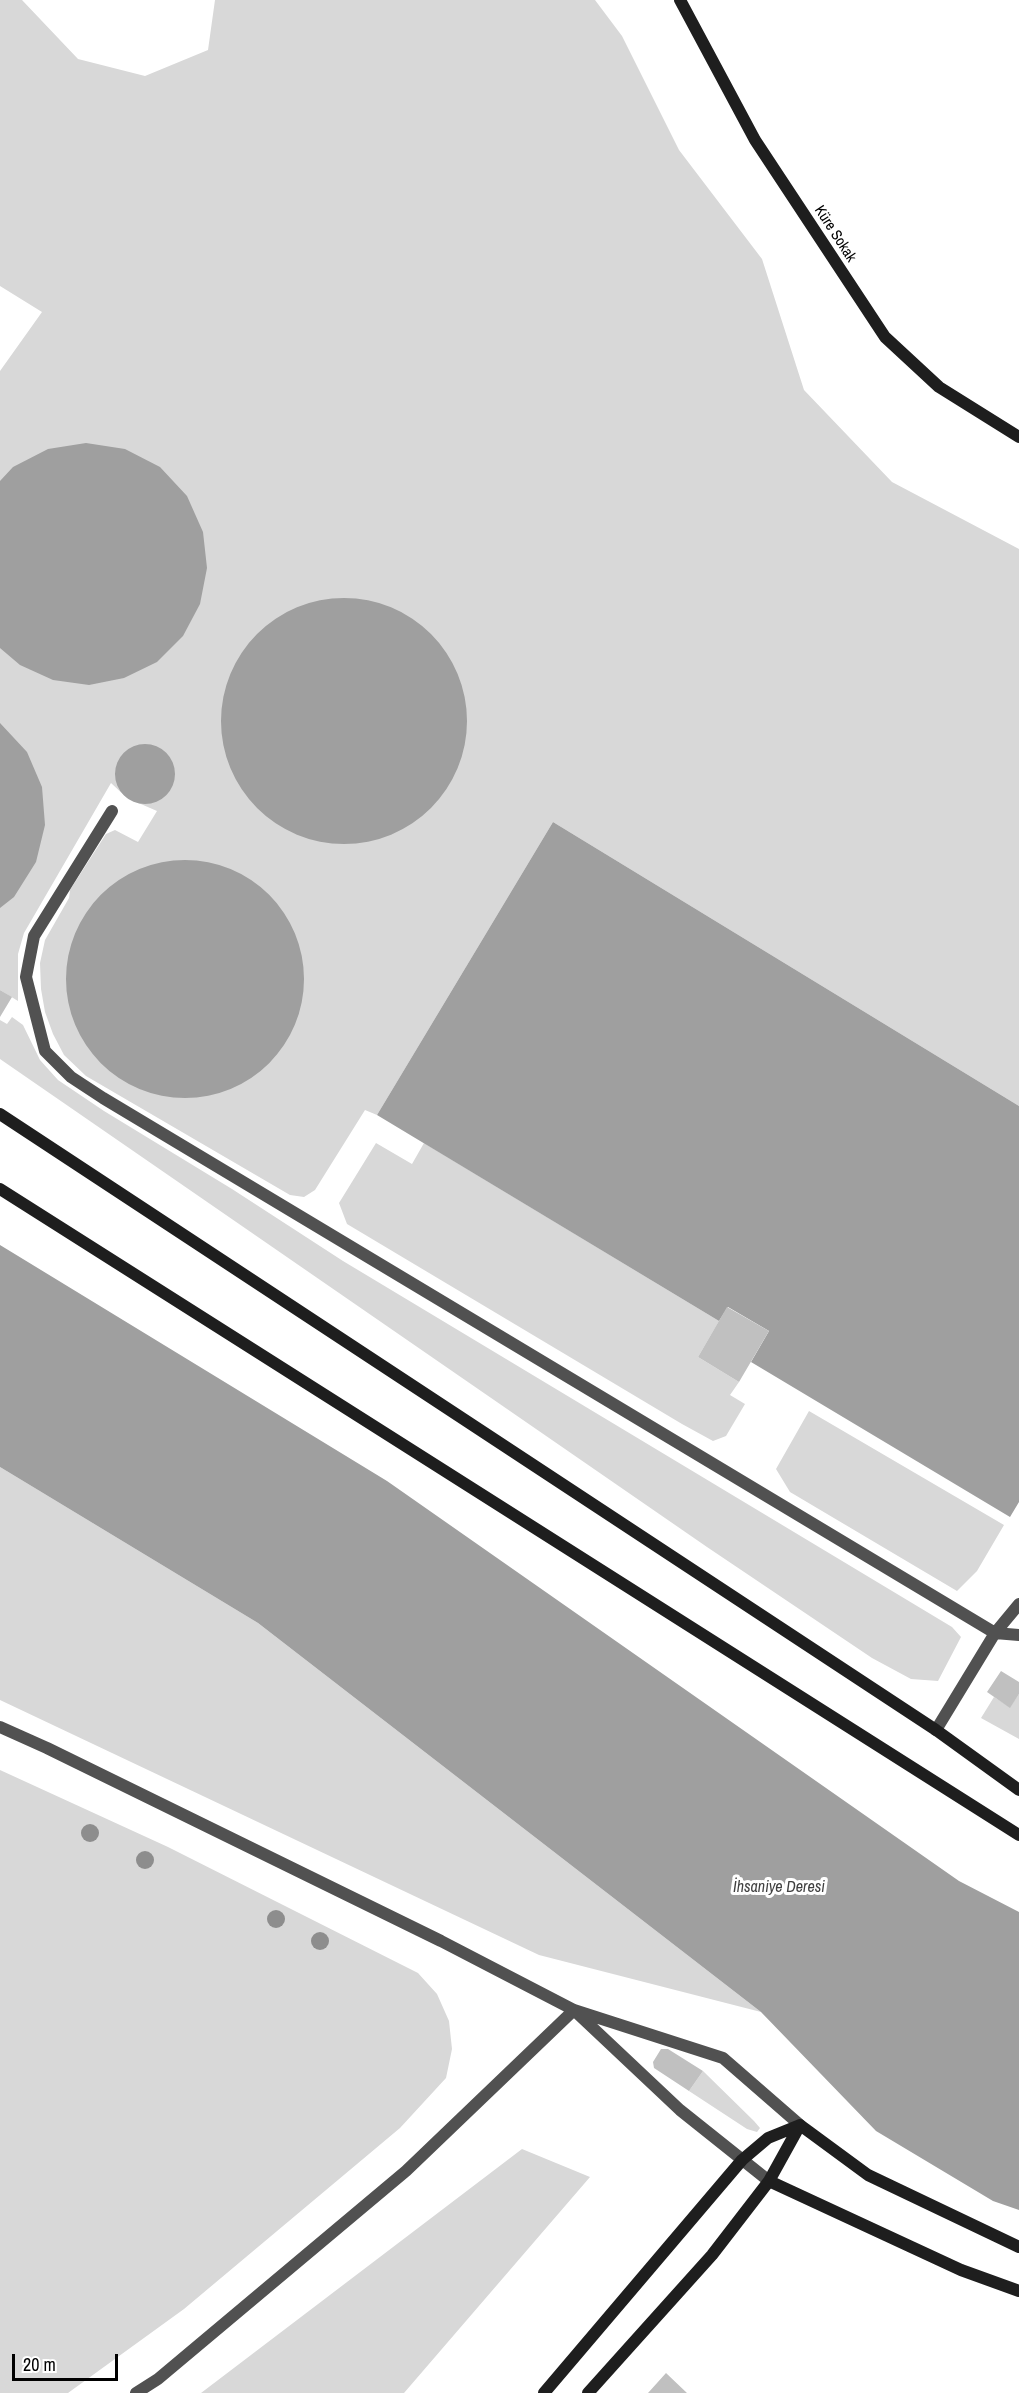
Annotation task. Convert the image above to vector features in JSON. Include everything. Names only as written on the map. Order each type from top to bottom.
[{"type":"main road","name":"Küre Sokak","points":[[680,0],[755,140],[885,337],[939,387],[1019,437]]},
{"type":"main road","points":[[0,1114],[936,1730],[1019,1790]]},
{"type":"main road","points":[[0,1189],[1019,1835]]},
{"type":"main road","points":[[544,2393],[742,2160],[768,2138],[800,2125]]},
{"type":"main road","points":[[588,2393],[712,2255],[769,2181],[800,2125]]},
{"type":"main road","points":[[800,2125],[868,2175],[1019,2247]]},
{"type":"main road","points":[[769,2181],[961,2270],[1019,2291]]},
{"type":"lane","points":[[112,811],[34,936],[26,977],[45,1051],[71,1077],[995,1633],[1019,1635]]},
{"type":"lane","points":[[936,1730],[995,1633],[1019,1604]]},
{"type":"lane","points":[[0,1727],[409,1925],[574,2010],[723,2058],[800,2125]]},
{"type":"lane","points":[[574,2010],[680,2110],[769,2181]]},
{"type":"lane","points":[[136,2393],[159,2379],[406,2171],[574,2010]]},
{"type":"shaded area","points":[[0,0],[22,0],[78,59],[145,76],[208,50],[215,0],[595,0],[622,36],[679,150],[762,259],[804,390],[892,482],[1019,549],[1019,1106],[553,822],[377,1115],[365,1110],[315,1190],[304,1197],[290,1195],[86,1076],[64,1055],[53,1034],[45,1012],[41,989],[40,963],[45,940],[69,898],[70,890],[106,834],[115,830],[138,842],[157,811],[127,798],[111,783],[24,933],[18,954],[18,1001],[0,990],[0,371],[42,312],[0,286]]},
{"type":"shaded area","points":[[12,1017],[23,1025],[40,1060],[58,1080],[104,1111],[232,1189],[343,1261],[952,1627],[961,1637],[938,1681],[911,1679],[872,1658],[707,1547],[0,1059],[0,1020],[7,1024]]},
{"type":"shaded area","points":[[376,1143],[412,1164],[424,1143],[719,1321],[698,1357],[739,1382],[730,1395],[745,1404],[726,1436],[713,1441],[682,1424],[347,1224],[339,1203]]},
{"type":"shaded area","points":[[809,1411],[1004,1525],[977,1571],[957,1591],[790,1492],[776,1469]]},
{"type":"shaded area","points":[[0,1467],[258,1623],[761,2012],[539,1955],[0,1700]]},
{"type":"shaded area","points":[[1019,1694],[1019,1739],[981,1718],[994,1697],[1010,1707]]},
{"type":"shaded area","points":[[0,1770],[168,1847],[418,1973],[437,1994],[449,2021],[452,2049],[446,2078],[400,2128],[184,2309],[68,2393],[0,2393]]},
{"type":"shaded area","points":[[703,2071],[754,2121],[760,2128],[757,2132],[747,2129],[689,2091]]},
{"type":"shaded area","points":[[522,2149],[590,2177],[404,2393],[201,2393]]},
{"type":"water","points":[[86,443],[125,449],[160,467],[187,496],[203,532],[207,568],[200,604],[183,636],[157,662],[124,678],[89,685],[53,680],[20,665],[0,648],[0,481],[13,467],[48,449]]},
{"type":"water","points":[[332,598],[356,598],[380,603],[402,612],[431,634],[453,663],[458,674],[465,697],[467,721],[465,745],[458,768],[453,779],[431,808],[402,830],[380,839],[356,844],[332,844],[308,839],[286,830],[266,816],[249,799],[235,779],[226,757],[221,733],[221,709],[226,685],[235,663],[249,643],[266,626],[286,612],[308,603]]},
{"type":"water","points":[[0,723],[27,752],[42,787],[45,825],[36,862],[14,897],[0,908]]},
{"type":"water","points":[[145,744],[162,749],[170,757],[175,774],[170,791],[162,799],[145,804],[128,799],[120,791],[115,774],[120,757],[128,749]]},
{"type":"water","points":[[553,822],[1019,1106],[1019,1502],[1010,1517],[751,1362],[769,1331],[728,1307],[719,1321],[377,1115]]},
{"type":"water","points":[[185,860],[208,862],[231,869],[251,880],[269,895],[284,913],[295,933],[302,956],[304,979],[302,1002],[295,1025],[284,1045],[269,1063],[251,1078],[231,1089],[208,1096],[185,1098],[162,1096],[139,1089],[119,1078],[101,1063],[86,1045],[75,1025],[68,1002],[66,979],[68,956],[75,933],[86,913],[101,895],[119,880],[139,869],[162,862]]},
{"type":"water","name":"İhsaniye Deresi","points":[[0,1245],[387,1481],[959,1881],[1019,1912],[1019,2210],[993,2201],[876,2131],[761,2012],[258,1623],[0,1467]]},
{"type":"building","points":[[0,990],[12,997],[0,1017]]},
{"type":"building","points":[[727,1307],[769,1331],[739,1382],[698,1357]]},
{"type":"building","points":[[1001,1671],[1019,1682],[1019,1694],[1010,1708],[987,1692]]},
{"type":"building","points":[[661,2049],[668,2049],[703,2071],[689,2091],[654,2068],[653,2062]]},
{"type":"building","points":[[666,2373],[687,2393],[648,2393]]}]
